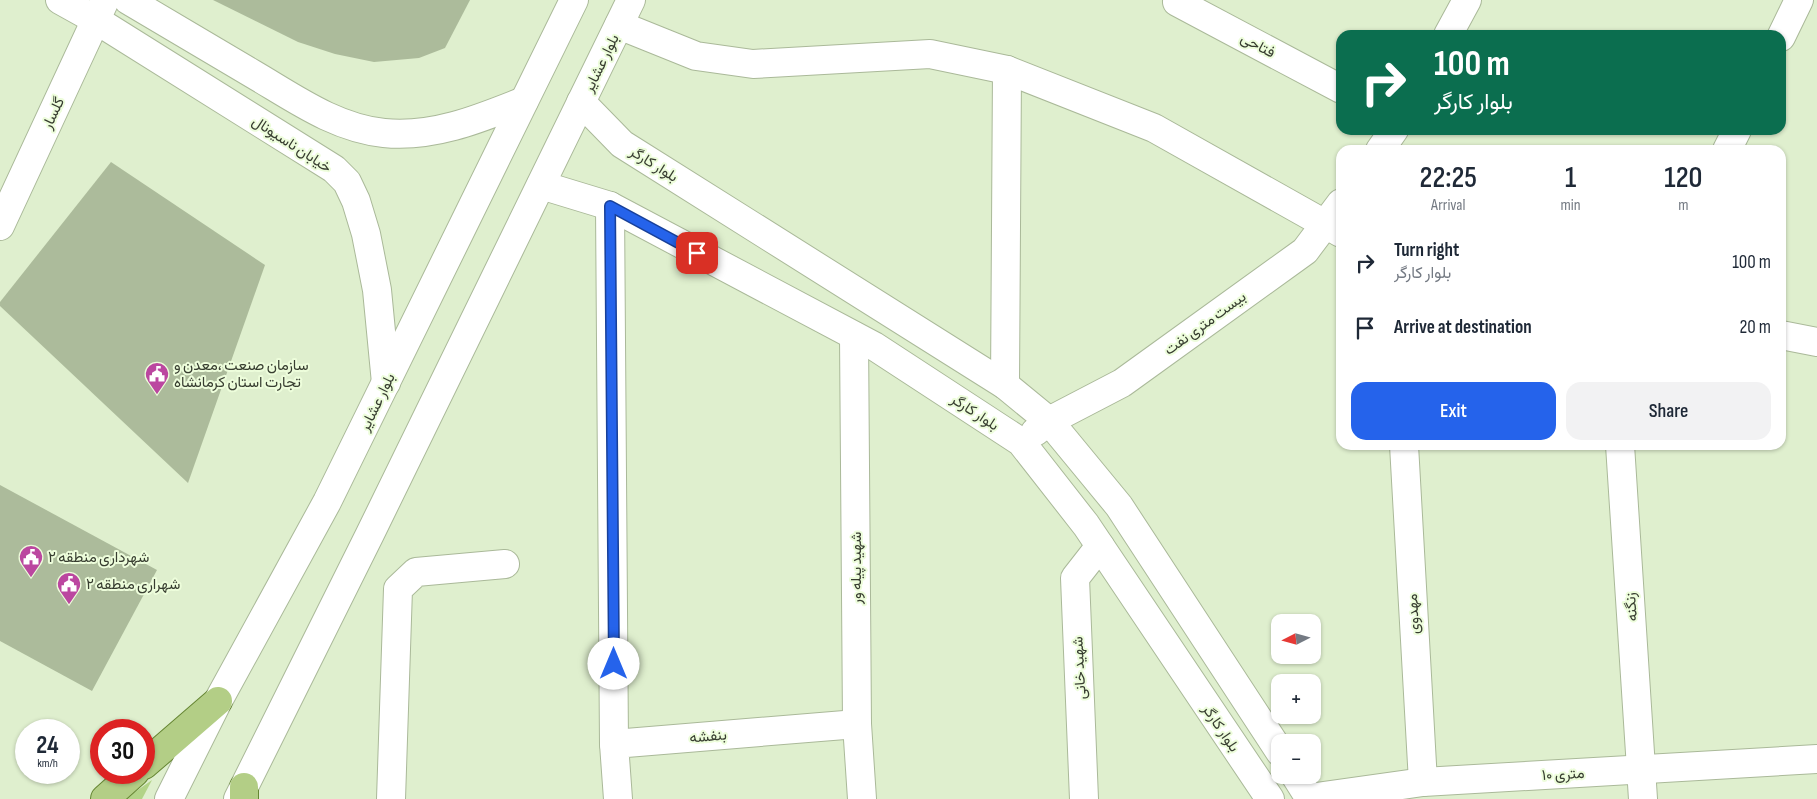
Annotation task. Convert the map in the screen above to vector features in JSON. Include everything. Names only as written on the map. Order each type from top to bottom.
[{"type":"main road","points":[[155,755],[218,701]]},
{"type":"main road","points":[[105,799],[122,784]]},
{"type":"street","name":"خیابان ناسیونال","points":[[60,0],[101,10],[326,164],[347,182],[356,201],[366,234],[376,290],[386,383]]},
{"type":"street","points":[[128,0],[321,114],[365,130],[384,133],[428,132],[468,123],[524,100]]},
{"type":"street","name":"بلوار عشایر","points":[[168,799],[218,701],[327,502],[574,0]]},
{"type":"street","name":"بلوار عشایر","points":[[242,795],[632,0]]},
{"type":"street","name":"فتاحی","points":[[1178,0],[1177,2],[1336,86]]},
{"type":"street","points":[[1451,30],[1467,0]]},
{"type":"street","points":[[1785,30],[1799,0]]},
{"type":"street","name":"گلسار","points":[[0,226],[101,10]]},
{"type":"street","points":[[619,25],[696,56],[753,64],[930,54],[1007,70],[1154,128],[1336,220]]},
{"type":"street","points":[[1005,385],[1007,70]]},
{"type":"street","name":"بلوار کارگر","points":[[581,102],[622,144],[1005,385],[1050,421],[1119,506],[1271,738]]},
{"type":"street","name":"بلوار کارگر","points":[[541,185],[610,206],[874,346],[1021,442],[1086,525],[1270,799]]},
{"type":"street","points":[[610,206],[614,744],[618,799]]},
{"type":"street","name":"بیست متری نفت","points":[[1021,442],[1050,421],[1122,383],[1306,252],[1336,220]]},
{"type":"street","name":"شهید پیله ور","points":[[854,336],[857,724],[862,799]]},
{"type":"street","points":[[1786,336],[1817,342]]},
{"type":"street","name":"مهدوی","points":[[1404,450],[1423,782]]},
{"type":"street","name":"زنگنه","points":[[1620,450],[1644,799]]},
{"type":"street","name":"شهید خانی","points":[[1084,799],[1075,578],[1100,546]]},
{"type":"street","points":[[391,799],[398,589],[416,572],[505,564]]},
{"type":"street","name":"بنفشه","points":[[614,744],[857,724]]},
{"type":"street","name":"۱۰ متری","points":[[1309,799],[1423,782],[1817,759]]},
{"type":"street","points":[[1300,784],[1309,799]]},
{"type":"green space","points":[[146,784],[150,784],[142,799],[125,799]]},
{"type":"building","points":[[213,0],[470,0],[445,48],[419,58],[374,62],[335,54],[298,42]]},
{"type":"building","name":"سازمان صنعت ،معدن و تجارت استان کرمانشاه","points":[[111,162],[265,265],[188,483],[0,306],[0,302]]},
{"type":"building","name":"شهراری منطقه ۲","points":[[0,485],[157,570],[92,691],[0,641]]},
{"type":"place","name":"سازمان صنعت ،معدن و تجارت استان کرمانشاه","points":[[157,395]]},
{"type":"place","name":"شهرداری منطقه ۲","points":[[31,578]]},
{"type":"place","name":"شهراری منطقه ۲","points":[[69,605]]},
{"type":"route","points":[[614,664],[610,206],[697,253]]}]
